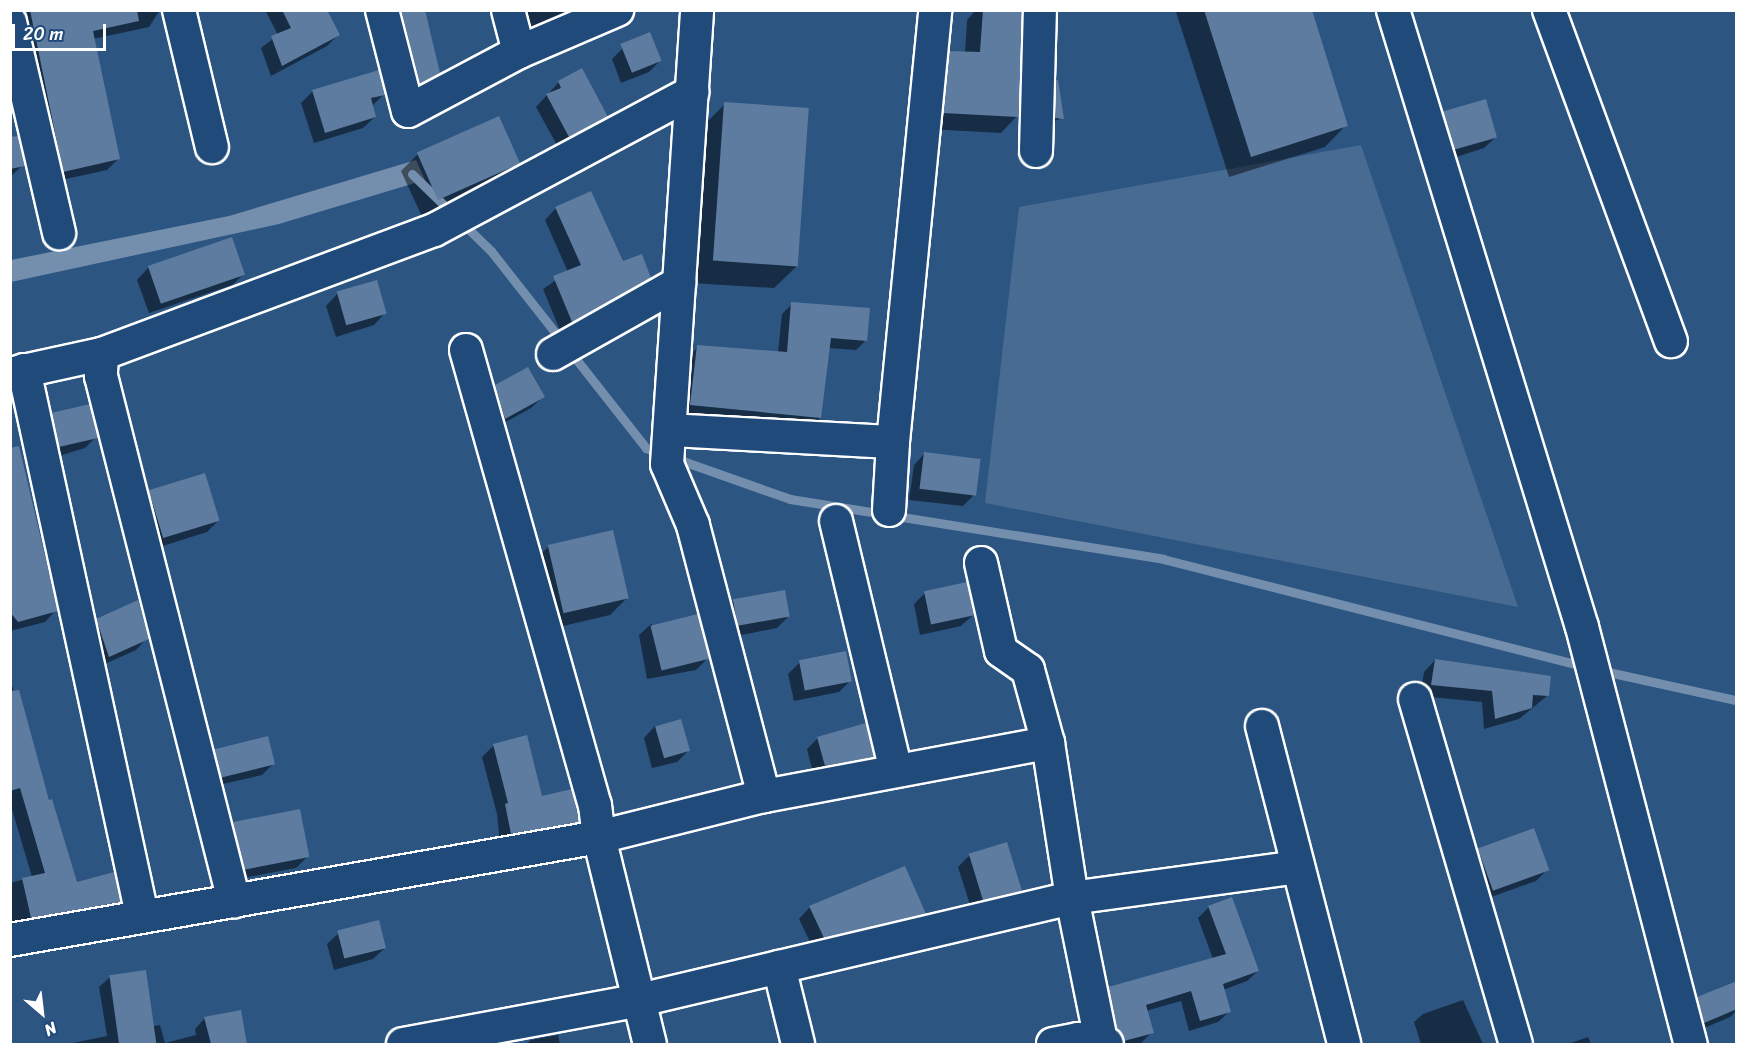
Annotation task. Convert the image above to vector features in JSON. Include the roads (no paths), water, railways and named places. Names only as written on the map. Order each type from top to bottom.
[{"type":"street","points":[[179,10],[212,147]]},
{"type":"street","points":[[382,10],[408,111],[519,52],[616,10]]},
{"type":"street","points":[[508,10],[519,52]]},
{"type":"street","points":[[698,10],[668,464],[693,525],[764,796]]},
{"type":"street","points":[[889,510],[893,442],[935,10]]},
{"type":"street","points":[[1036,151],[1040,10]]},
{"type":"street","points":[[1393,10],[1599,684],[1691,1044]]},
{"type":"street","points":[[1549,10],[1671,341]]},
{"type":"street","points":[[10,22],[59,233]]},
{"type":"street","points":[[142,915],[17,372],[102,354],[434,230],[692,92]]},
{"type":"street","points":[[553,354],[679,283]]},
{"type":"street","points":[[466,350],[595,805],[599,837],[650,1044]]},
{"type":"street","points":[[102,354],[101,375],[234,901]]},
{"type":"street","points":[[670,430],[893,442]]},
{"type":"street","points":[[836,521],[896,770]]},
{"type":"street","points":[[981,563],[1001,651],[1028,670],[1048,743],[1072,898],[1104,1042],[1078,1039],[1053,1044]]},
{"type":"street","points":[[1415,699],[1516,1044]]},
{"type":"street","points":[[1262,726],[1344,1044]]},
{"type":"street","points":[[10,940],[142,915],[599,837],[764,796],[1048,743]]},
{"type":"street","points":[[403,1044],[489,1037],[1072,898],[1298,867]]},
{"type":"street","points":[[779,967],[798,1044]]},
{"type":"waterway","points":[[412,174],[491,251],[646,448],[790,499],[1163,559],[1586,667]]},
{"type":"waterway","points":[[1599,670],[1736,700]]}]
